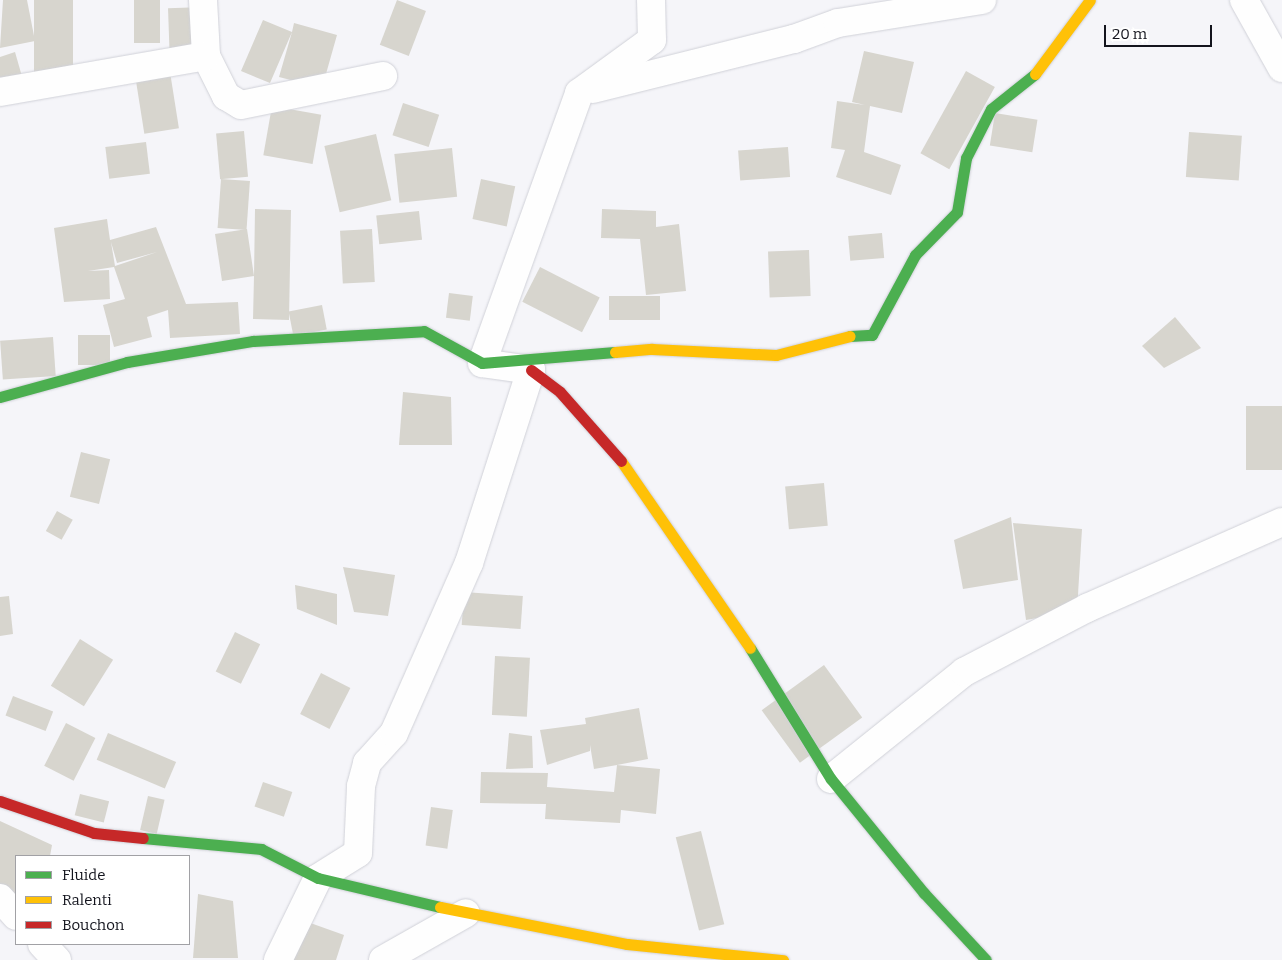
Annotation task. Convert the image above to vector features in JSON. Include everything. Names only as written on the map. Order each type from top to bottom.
[{"type":"street","points":[[203,0],[206,56],[226,96],[241,105],[383,76]]},
{"type":"street","points":[[482,363],[579,93],[652,40],[651,0]]},
{"type":"street","points":[[579,93],[794,39],[838,23],[982,0]]},
{"type":"street","points":[[482,363],[652,349],[776,354],[835,337],[872,335],[915,255],[957,212],[966,158],[990,109],[1029,81],[1090,0]]},
{"type":"street","points":[[1244,0],[1282,68]]},
{"type":"street","points":[[0,92],[206,56]]},
{"type":"street","points":[[0,397],[127,362],[252,341],[424,331],[482,363],[531,370],[560,392],[635,477],[716,594],[831,779],[924,893],[986,960]]},
{"type":"street","points":[[278,960],[318,878],[358,853],[361,786],[367,763],[394,733],[469,563],[531,370]]},
{"type":"street","points":[[831,779],[964,672],[1088,608],[1282,522]]},
{"type":"street","points":[[0,801],[94,833],[261,849],[318,878],[466,913],[627,944],[783,960]]},
{"type":"street","points":[[0,898],[15,915]]},
{"type":"street","points":[[384,960],[466,913]]},
{"type":"street","points":[[43,945],[57,960]]},
{"type":"building","points":[[3,0],[27,0],[35,41],[0,48]]},
{"type":"building","points":[[34,0],[73,0],[73,75],[34,75]]},
{"type":"building","points":[[134,0],[160,0],[160,43],[134,43]]},
{"type":"building","points":[[397,0],[426,11],[409,56],[380,45]]},
{"type":"building","points":[[204,7],[206,71],[170,72],[168,8]]},
{"type":"building","points":[[263,20],[292,32],[270,83],[241,71]]},
{"type":"building","points":[[294,23],[337,35],[322,88],[279,77]]},
{"type":"building","points":[[864,51],[914,62],[902,113],[870,106],[864,152],[901,165],[891,195],[836,177],[845,150],[831,148],[837,101],[865,105],[852,102]]},
{"type":"building","points":[[15,52],[25,87],[0,95],[0,57]]},
{"type":"building","points":[[966,71],[995,87],[949,169],[920,153]]},
{"type":"building","points":[[170,72],[179,128],[144,134],[135,77]]},
{"type":"building","points":[[403,103],[439,115],[429,147],[392,135]]},
{"type":"building","points":[[272,106],[321,115],[313,164],[263,155]]},
{"type":"building","points":[[995,113],[1037,120],[1032,152],[990,146]]},
{"type":"building","points":[[244,131],[248,177],[220,179],[216,133]]},
{"type":"building","points":[[1189,132],[1242,136],[1239,181],[1186,177]]},
{"type":"building","points":[[376,134],[391,200],[340,212],[324,146]]},
{"type":"building","points":[[146,142],[150,174],[109,179],[105,147]]},
{"type":"building","points":[[788,147],[790,177],[740,180],[738,150]]},
{"type":"building","points":[[452,148],[457,197],[399,203],[394,154]]},
{"type":"building","points":[[221,179],[250,181],[247,230],[218,228]]},
{"type":"building","points":[[481,179],[515,186],[507,226],[472,219]]},
{"type":"building","points":[[255,209],[291,210],[289,320],[253,319]]},
{"type":"building","points":[[602,209],[656,211],[656,227],[679,224],[686,291],[646,295],[640,239],[601,238]]},
{"type":"building","points":[[419,211],[422,240],[379,244],[376,215]]},
{"type":"building","points":[[107,219],[110,240],[156,227],[186,304],[238,302],[240,334],[170,338],[168,310],[147,317],[152,337],[114,347],[103,305],[125,299],[114,267],[88,271],[109,270],[110,299],[64,302],[54,228]],"holes":[[[111,242],[117,263],[157,252],[115,266]]]},
{"type":"building","points":[[247,229],[254,276],[222,281],[215,234]]},
{"type":"building","points":[[372,229],[375,282],[343,284],[340,231]]},
{"type":"building","points":[[882,233],[884,258],[850,261],[848,236]]},
{"type":"building","points":[[809,250],[811,296],[770,297],[768,251]]},
{"type":"building","points":[[540,267],[600,297],[582,332],[522,302]]},
{"type":"building","points":[[449,293],[473,296],[470,321],[446,318]]},
{"type":"building","points":[[609,296],[660,296],[660,320],[609,320]]},
{"type":"building","points":[[322,305],[327,330],[293,336],[289,311]]},
{"type":"building","points":[[1175,317],[1201,348],[1164,368],[1142,346]]},
{"type":"building","points":[[78,335],[110,335],[110,365],[78,365]]},
{"type":"building","points":[[53,337],[56,376],[3,380],[0,341]]},
{"type":"building","points":[[403,392],[451,397],[452,445],[399,445]]},
{"type":"building","points":[[1246,406],[1282,406],[1282,470],[1246,470]]},
{"type":"building","points":[[81,452],[110,459],[99,504],[70,497]]},
{"type":"building","points":[[824,483],[828,526],[789,529],[785,486]]},
{"type":"building","points":[[57,511],[73,520],[62,540],[46,531]]},
{"type":"building","points":[[1011,517],[1018,580],[963,589],[954,540]]},
{"type":"building","points":[[1013,523],[1082,529],[1077,611],[1026,620]]},
{"type":"building","points":[[343,567],[395,575],[388,616],[354,612]]},
{"type":"building","points":[[295,585],[337,594],[337,625],[297,609]]},
{"type":"building","points":[[464,592],[523,596],[521,629],[462,625]]},
{"type":"building","points":[[9,596],[13,634],[0,636],[0,597]]},
{"type":"building","points":[[235,632],[260,644],[241,684],[216,672]]},
{"type":"building","points":[[80,639],[113,660],[84,706],[51,686]]},
{"type":"building","points":[[495,656],[530,658],[527,717],[492,715]]},
{"type":"building","points":[[824,665],[862,718],[800,763],[762,710]]},
{"type":"building","points":[[321,673],[350,688],[330,729],[300,714]]},
{"type":"building","points":[[13,696],[53,711],[46,731],[5,716]]},
{"type":"building","points":[[639,708],[648,759],[594,769],[590,745],[590,751],[547,765],[540,730],[586,724],[585,718]]},
{"type":"building","points":[[66,723],[95,738],[74,781],[44,766]]},
{"type":"building","points":[[108,733],[176,762],[165,789],[97,760]]},
{"type":"building","points":[[509,733],[532,736],[533,768],[506,769]]},
{"type":"building","points":[[617,765],[660,769],[656,814],[621,810],[620,823],[545,819],[546,804],[480,803],[481,772],[548,773],[547,787],[614,792]]},
{"type":"building","points":[[263,782],[292,792],[284,817],[255,807]]},
{"type":"building","points":[[80,794],[109,801],[104,823],[75,815]]},
{"type":"building","points":[[148,796],[165,800],[157,834],[140,830]]},
{"type":"building","points":[[431,807],[453,810],[447,849],[426,846]]},
{"type":"building","points":[[0,821],[52,845],[50,855],[15,855],[15,908],[0,905]]},
{"type":"building","points":[[701,831],[724,924],[699,930],[676,837]]},
{"type":"building","points":[[198,894],[233,901],[238,958],[193,958]]},
{"type":"building","points":[[302,920],[344,935],[336,960],[288,960]]},
{"type":"traffic: fast","points":[[850,336],[872,335],[915,255],[957,212],[966,158],[991,109],[1035,74]]},
{"type":"traffic: fast","points":[[0,397],[127,362],[253,341],[424,331],[482,363],[615,352]]},
{"type":"traffic: fast","points":[[750,648],[831,779],[924,893],[986,960]]},
{"type":"traffic: fast","points":[[143,838],[261,849],[318,878],[440,907]]},
{"type":"traffic: slow","points":[[1035,74],[1090,0]]},
{"type":"traffic: slow","points":[[615,352],[652,349],[776,355],[850,336]]},
{"type":"traffic: slow","points":[[621,461],[750,648]]},
{"type":"traffic: slow","points":[[440,907],[627,944],[783,960]]},
{"type":"traffic: jam","points":[[531,370],[560,392],[621,461]]},
{"type":"traffic: jam","points":[[0,801],[94,833],[143,838]]}]
